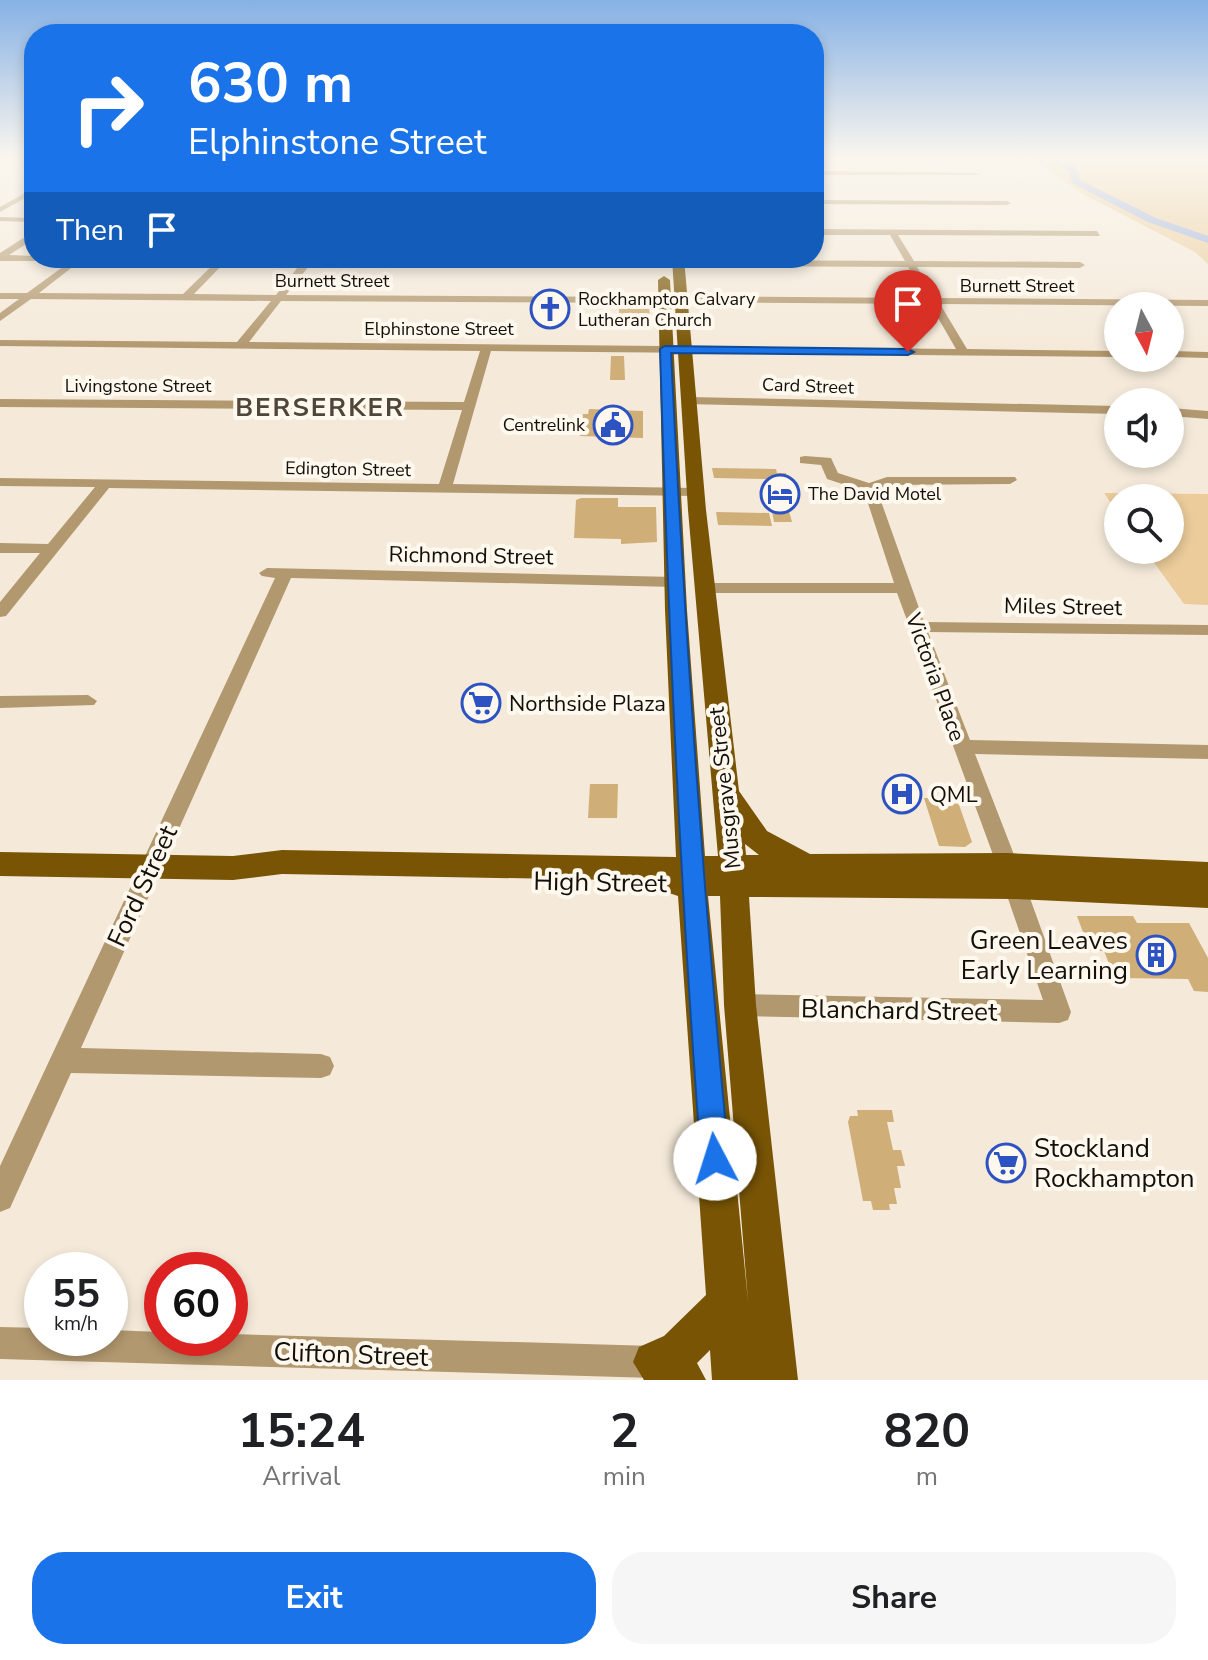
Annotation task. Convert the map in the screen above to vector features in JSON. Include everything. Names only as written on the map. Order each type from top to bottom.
[{"type":"main road","name":"Musgrave Street","points":[[671,268],[673,300],[685,350],[695,492],[733,876],[740,1005],[776,1380]]},
{"type":"main road","name":"Musgrave Street","points":[[673,300],[665,349],[675,582],[692,877],[734,1380]]},
{"type":"main road","points":[[719,752],[742,823],[763,845],[799,859],[876,864]]},
{"type":"main road","name":"High Street","points":[[0,864],[233,868],[276,874],[692,877],[1208,874]]},
{"type":"main road","name":"High Street","points":[[733,876],[876,864],[1208,896]]},
{"type":"main road","points":[[669,1371],[679,1351],[728,1303],[770,1318]]},
{"type":"street","points":[[824,232],[1097,234]]},
{"type":"street","points":[[892,232],[964,353]]},
{"type":"street","points":[[0,257],[24,241]]},
{"type":"street","points":[[0,257],[24,257]]},
{"type":"street","points":[[824,263],[1080,265]]},
{"type":"street","points":[[0,318],[67,268]]},
{"type":"street","points":[[187,296],[215,268]]},
{"type":"street","points":[[240,346],[302,268]]},
{"type":"street","name":"Burnett Street","points":[[0,296],[1208,303]]},
{"type":"street","name":"Elphinstone Street","points":[[0,343],[1104,354]]},
{"type":"street","points":[[445,488],[486,348]]},
{"type":"street","points":[[1184,354],[1208,355]]},
{"type":"street","name":"Card Street","points":[[688,401],[1104,410]]},
{"type":"street","name":"Livingstone Street","points":[[0,403],[468,406]]},
{"type":"street","points":[[1184,413],[1208,415]]},
{"type":"street","points":[[805,460],[826,461],[832,476],[870,488],[887,481],[1010,480]]},
{"type":"street","name":"Edington Street","points":[[0,482],[695,492]]},
{"type":"street","points":[[0,612],[106,483]]},
{"type":"street","name":"Victoria Place","points":[[870,488],[903,588],[1059,1012]]},
{"type":"street","points":[[0,548],[53,549]]},
{"type":"street","name":"Richmond Street","points":[[276,573],[675,582]]},
{"type":"street","name":"Ford Street","points":[[0,1198],[151,867],[276,573]]},
{"type":"street","points":[[704,588],[903,588]]},
{"type":"street","name":"Miles Street","points":[[918,627],[1208,630]]},
{"type":"street","points":[[0,702],[88,701]]},
{"type":"street","points":[[961,747],[1208,752]]},
{"type":"street","name":"Blanchard Street","points":[[740,1005],[1059,1012]]},
{"type":"street","points":[[62,1060],[321,1066]]},
{"type":"street","name":"Clifton Street","points":[[0,1343],[669,1371]]},
{"type":"shaded area","points":[[1134,220],[1208,220],[1208,264],[1195,252]]},
{"type":"shaded area","points":[[1184,494],[1208,494],[1208,605],[1184,604],[1155,564],[1184,564]]},
{"type":"building","points":[[619,306],[649,306],[650,322],[619,321]]},
{"type":"building","points":[[611,356],[624,356],[625,380],[610,380]]},
{"type":"building","name":"Centrelink","points":[[589,409],[643,411],[643,438],[580,436],[583,414],[588,414]]},
{"type":"building","name":"The David Motel","points":[[712,468],[776,469],[777,473],[786,473],[794,507],[788,507],[792,522],[774,522],[766,479],[714,478]]},
{"type":"building","points":[[618,498],[618,507],[656,507],[657,542],[621,544],[621,539],[574,538],[576,500]]},
{"type":"building","points":[[716,512],[769,513],[772,526],[718,525]]},
{"type":"building","points":[[590,784],[618,784],[617,818],[588,818]]},
{"type":"building","points":[[924,798],[957,799],[972,842],[965,847],[939,846]]},
{"type":"building","name":"Green Leaves Early Learning","points":[[1077,916],[1133,916],[1137,923],[1189,923],[1208,958],[1208,992],[1194,991],[1188,979],[1120,978],[1112,971],[1104,951],[1090,951]]},
{"type":"building","points":[[857,1110],[892,1110],[894,1122],[887,1122],[893,1150],[901,1150],[905,1166],[897,1166],[901,1188],[894,1188],[897,1204],[889,1204],[890,1210],[873,1210],[871,1201],[863,1201],[848,1122],[850,1116],[858,1116]]},
{"type":"waterway","points":[[1153,220],[1208,240]]},
{"type":"place","name":"Rockhampton Calvary Lutheran Church","points":[[550,309]]},
{"type":"place","name":"Centrelink","points":[[613,425]]},
{"type":"place","name":"The David Motel","points":[[780,494]]},
{"type":"place","name":"Northside Plaza","points":[[481,703]]},
{"type":"place","name":"QML","points":[[902,794]]},
{"type":"place","name":"Green Leaves Early Learning","points":[[1156,955]]},
{"type":"place","name":"Stockland Rockhampton","points":[[1006,1163]]},
{"type":"district","name":"BERSERKER","points":[[320,407]]},
{"type":"route","points":[[715,1159],[694,917],[665,349],[908,352]]}]
